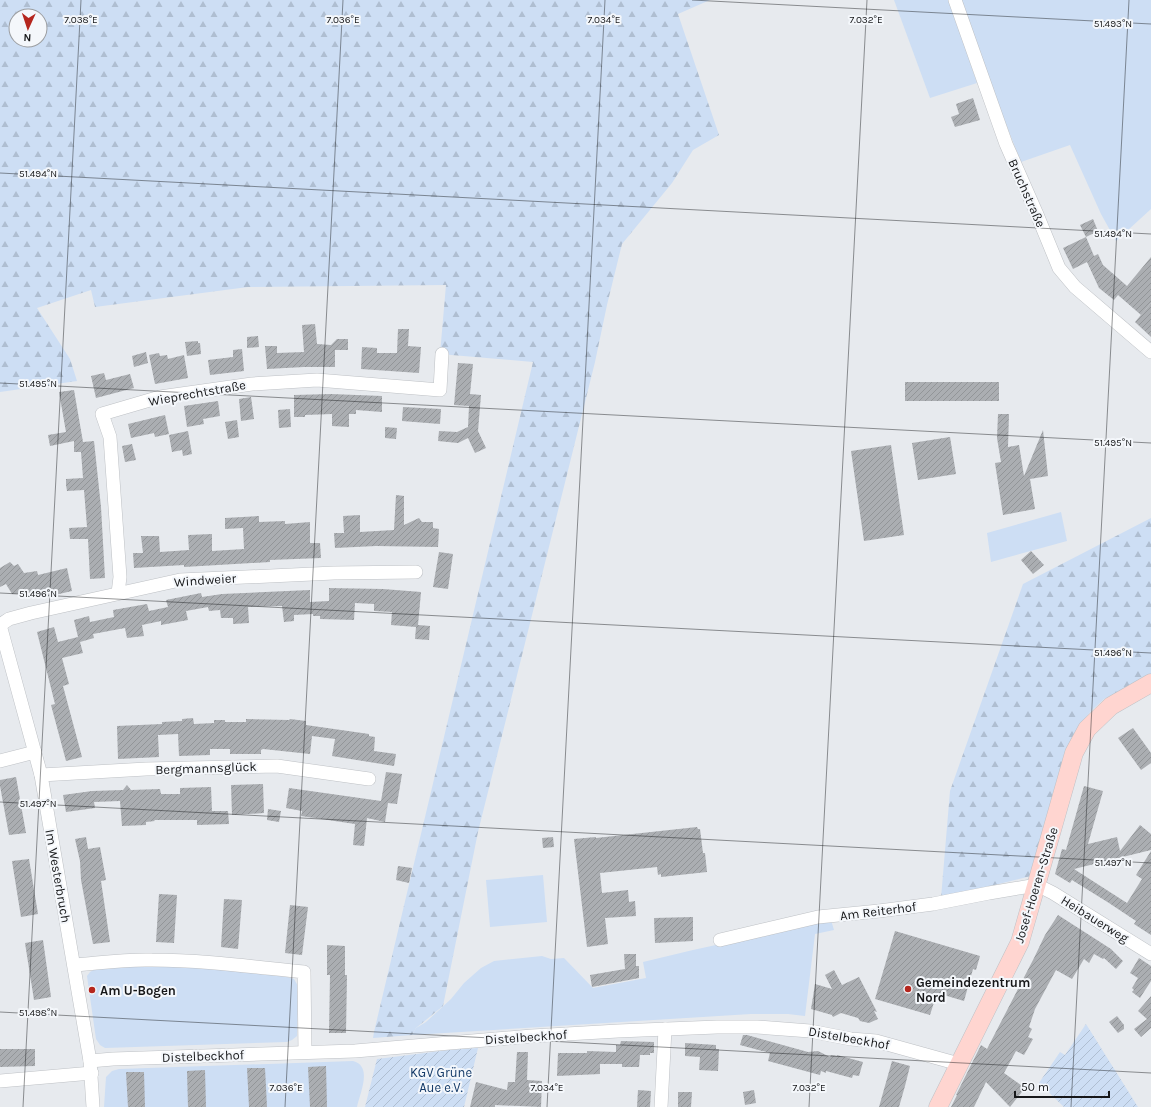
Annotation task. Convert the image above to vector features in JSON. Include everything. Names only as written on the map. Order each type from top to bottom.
[{"type":"street","name":"Bruchstraße","points":[[955,0],[1006,144],[1059,268],[1075,287],[1151,352]]},
{"type":"street","name":"Wieprechtstraße","points":[[118,593],[120,577],[110,437],[102,414],[160,397],[252,384],[317,380],[440,390],[442,354]]},
{"type":"street","name":"Windweier","points":[[0,625],[9,619],[180,580],[334,573],[416,572]]},
{"type":"street","name":"Im Westerbruch","points":[[0,625],[41,775],[91,1067],[93,1107]]},
{"type":"street","name":"Josef-Hoeren-Straße","points":[[938,1107],[1020,942],[1074,753],[1087,729],[1111,706],[1151,682]]},
{"type":"street","points":[[0,761],[35,752]]},
{"type":"street","name":"Bergmannsglück","points":[[41,775],[146,769],[277,766],[369,779]]},
{"type":"street","name":"Am Reiterhof","points":[[720,940],[818,917],[933,904],[990,892],[1037,885]]},
{"type":"street","name":"Heibauerweg","points":[[1037,885],[1053,893],[1151,954]]},
{"type":"street","points":[[74,965],[123,960],[185,961],[304,972],[305,1052]]},
{"type":"street","name":"Distelbeckhof","points":[[0,1081],[91,1067],[113,1059],[367,1050],[525,1037],[665,1029],[757,1027],[810,1030],[851,1039],[876,1041],[959,1064]]},
{"type":"street","points":[[661,1107],[665,1029]]},
{"type":"green space","points":[[0,0],[710,0],[678,14],[719,135],[693,150],[672,183],[622,244],[595,362],[478,832],[443,1006],[416,1028],[412,1035],[373,1038],[533,362],[440,354],[446,285],[248,287],[95,307],[91,290],[37,308],[70,359],[77,381],[0,392]]},
{"type":"green space","points":[[894,0],[949,0],[977,83],[930,98]]},
{"type":"green space","points":[[957,0],[1151,0],[1151,209],[1116,241],[1101,214],[1070,145],[1021,162]]},
{"type":"green space","points":[[1061,512],[1067,541],[991,562],[987,533]]},
{"type":"green space","points":[[1151,518],[1151,675],[1104,699],[1091,711],[1079,726],[1031,876],[941,898],[950,791],[1023,584]]},
{"type":"green space","points":[[543,875],[547,922],[490,927],[486,880]]},
{"type":"green space","points":[[831,920],[834,930],[815,934],[805,1016],[788,1014],[751,1014],[412,1035],[416,1028],[426,1022],[451,999],[464,983],[481,968],[494,961],[542,956],[551,959],[564,958],[593,988],[646,978],[643,962]]},
{"type":"green space","points":[[134,966],[199,967],[294,979],[298,986],[297,1036],[287,1042],[105,1048],[100,1045],[96,1039],[87,976],[95,969]]},
{"type":"green space","points":[[1086,1024],[1138,1107],[1064,1107],[1039,1083],[1060,1052],[1065,1055]]},
{"type":"green space","name":"KGV Grüne Aue e.V.","points":[[478,1048],[464,1107],[365,1107],[377,1059]]},
{"type":"green space","points":[[353,1061],[359,1064],[364,1074],[364,1081],[357,1107],[104,1107],[106,1077],[112,1071],[119,1069]]},
{"type":"building","points":[[973,98],[980,120],[955,127],[951,117],[959,114],[956,104]]},
{"type":"building","points":[[1093,219],[1098,231],[1086,237],[1080,225]]},
{"type":"building","points":[[1086,237],[1094,256],[1098,254],[1103,265],[1127,286],[1151,257],[1151,303],[1141,315],[1118,295],[1114,300],[1099,288],[1087,262],[1073,269],[1063,248]]},
{"type":"building","points":[[1151,303],[1151,337],[1135,322]]},
{"type":"building","points":[[315,324],[317,344],[331,345],[337,339],[348,339],[348,350],[335,350],[335,367],[267,369],[265,346],[277,346],[277,353],[304,352],[302,325]]},
{"type":"building","points":[[398,329],[409,329],[408,346],[421,347],[419,373],[361,369],[362,347],[377,348],[377,353],[397,353]]},
{"type":"building","points":[[258,336],[259,347],[247,348],[247,337]]},
{"type":"building","points":[[198,341],[198,343],[200,343],[201,354],[187,356],[185,342]]},
{"type":"building","points":[[242,349],[244,371],[210,375],[208,360],[233,357],[233,350]]},
{"type":"building","points":[[146,352],[148,363],[134,367],[132,356]]},
{"type":"building","points":[[159,353],[160,356],[167,355],[168,359],[184,355],[188,378],[155,384],[149,355]]},
{"type":"building","points":[[458,363],[473,364],[470,394],[481,395],[478,431],[486,448],[475,453],[468,438],[458,443],[438,441],[439,431],[457,432],[468,427],[469,406],[454,405]]},
{"type":"building","points":[[104,373],[106,380],[130,374],[134,388],[96,398],[91,376]]},
{"type":"building","points":[[905,382],[999,382],[999,401],[905,401]]},
{"type":"building","points":[[74,390],[83,442],[94,441],[101,507],[105,578],[90,579],[88,539],[70,539],[69,528],[87,527],[84,490],[67,491],[66,485],[66,479],[83,478],[81,452],[74,452],[74,441],[50,446],[48,435],[66,432],[59,392]]},
{"type":"building","points":[[331,394],[382,396],[382,412],[356,410],[356,414],[349,414],[349,427],[332,426],[332,414],[294,417],[294,395]]},
{"type":"building","points":[[251,397],[254,419],[241,421],[239,399]]},
{"type":"building","points":[[218,401],[220,416],[203,419],[204,424],[187,427],[184,406]]},
{"type":"building","points":[[403,407],[441,409],[440,424],[402,421]]},
{"type":"building","points":[[290,409],[291,427],[279,428],[278,410]]},
{"type":"building","points":[[998,414],[1009,414],[1008,447],[1019,445],[1024,476],[1043,430],[1048,476],[1030,479],[1035,509],[1003,515],[995,463],[1001,462],[997,438]]},
{"type":"building","points":[[165,415],[169,434],[155,437],[154,433],[131,438],[128,424]]},
{"type":"building","points":[[237,420],[239,437],[228,439],[225,422]]},
{"type":"building","points":[[385,427],[397,428],[396,439],[385,438]]},
{"type":"building","points":[[188,431],[192,454],[183,456],[182,450],[172,452],[169,435]]},
{"type":"building","points":[[950,437],[956,474],[918,480],[912,443]]},
{"type":"building","points":[[132,444],[136,460],[125,462],[122,446]]},
{"type":"building","points":[[891,445],[904,535],[864,541],[851,451]]},
{"type":"building","points":[[396,495],[404,496],[404,525],[419,518],[422,522],[433,522],[433,528],[439,529],[438,547],[376,546],[335,548],[334,533],[344,533],[343,516],[360,515],[360,532],[394,530]]},
{"type":"building","points":[[259,516],[259,522],[285,521],[285,524],[310,522],[310,543],[320,543],[321,558],[270,560],[270,562],[184,567],[184,565],[134,568],[133,553],[143,553],[141,536],[159,536],[160,552],[189,550],[188,535],[212,534],[212,551],[244,549],[243,528],[225,529],[225,518]]},
{"type":"building","points":[[1031,551],[1044,565],[1033,574],[1021,560]]},
{"type":"building","points":[[439,552],[453,554],[448,589],[433,587]]},
{"type":"building","points":[[10,562],[14,566],[18,564],[24,573],[37,571],[38,575],[67,568],[72,591],[42,598],[41,593],[30,596],[29,593],[12,594],[6,584],[0,587],[0,568]]},
{"type":"building","points":[[329,588],[383,589],[421,592],[418,625],[430,626],[429,640],[415,639],[416,627],[391,625],[392,612],[374,611],[374,604],[355,603],[354,620],[320,619],[320,616],[313,616],[313,614],[294,615],[294,621],[284,622],[282,606],[248,607],[249,623],[233,624],[233,618],[221,618],[220,610],[209,611],[208,607],[186,611],[188,620],[161,625],[161,621],[142,625],[144,636],[127,638],[125,628],[93,634],[94,638],[80,642],[83,653],[62,658],[69,684],[63,686],[82,757],[66,761],[51,705],[55,704],[37,632],[54,627],[58,642],[78,637],[74,620],[89,616],[90,622],[114,617],[113,610],[147,604],[149,611],[168,607],[166,600],[201,593],[202,597],[222,594],[310,590],[310,602],[329,601]]},
{"type":"building","points":[[193,718],[194,724],[214,723],[214,720],[225,720],[225,722],[246,722],[246,719],[290,719],[306,721],[306,725],[369,734],[369,736],[375,737],[374,751],[396,754],[394,766],[332,756],[335,739],[312,736],[310,754],[263,749],[261,750],[261,754],[230,754],[230,749],[210,749],[210,755],[179,756],[178,734],[158,735],[159,757],[118,759],[117,726],[162,724],[162,722],[182,721],[182,719]]},
{"type":"building","points":[[1133,728],[1151,753],[1151,763],[1141,770],[1118,738]]},
{"type":"building","points":[[386,772],[402,774],[397,804],[388,803],[385,822],[367,818],[364,846],[353,845],[355,824],[301,816],[302,811],[286,808],[289,788],[381,801]]},
{"type":"building","points":[[16,777],[26,833],[9,835],[0,780]]},
{"type":"building","points":[[263,784],[264,813],[232,815],[231,785]]},
{"type":"building","points":[[127,785],[131,790],[160,789],[161,794],[180,794],[180,788],[211,787],[212,811],[228,811],[229,824],[197,825],[197,820],[154,820],[155,821],[146,822],[146,825],[122,826],[120,801],[94,802],[95,808],[66,812],[63,795],[92,791],[123,790]]},
{"type":"building","points":[[1084,786],[1103,791],[1088,844],[1117,837],[1120,851],[1140,825],[1151,834],[1151,850],[1074,869],[1127,903],[1142,879],[1136,875],[1151,851],[1151,935],[1134,924],[1136,921],[1109,903],[1072,880],[1070,883],[1055,874],[1062,849],[1066,850]]},
{"type":"building","points":[[268,809],[281,811],[279,822],[267,820]]},
{"type":"building","points":[[697,827],[700,829],[707,872],[661,877],[661,874],[658,875],[657,867],[600,873],[602,893],[628,890],[629,902],[635,901],[636,916],[605,918],[608,944],[587,947],[574,839]]},
{"type":"building","points":[[86,837],[88,849],[100,847],[106,880],[101,881],[110,942],[93,944],[81,880],[80,861],[75,839]]},
{"type":"building","points":[[553,837],[554,847],[543,848],[542,838]]},
{"type":"building","points":[[29,859],[38,914],[21,917],[12,861]]},
{"type":"building","points":[[398,866],[412,868],[409,883],[396,880]]},
{"type":"building","points":[[159,894],[177,895],[174,943],[156,942]]},
{"type":"building","points":[[224,899],[242,900],[238,949],[221,947]]},
{"type":"building","points":[[290,905],[308,907],[302,955],[285,953]]},
{"type":"building","points":[[1058,915],[1111,949],[1123,961],[1116,969],[1104,958],[1103,959],[1094,954],[1089,963],[1084,959],[1072,979],[1056,970],[1035,1009],[1029,1027],[1032,1029],[1028,1037],[1033,1039],[1024,1055],[1016,1051],[1004,1073],[1025,1088],[1010,1107],[986,1082],[974,1107],[951,1107],[981,1045],[987,1049],[1045,935]]},
{"type":"building","points":[[693,917],[693,941],[655,943],[654,918]]},
{"type":"building","points":[[895,931],[980,956],[976,970],[973,969],[964,1001],[937,993],[930,1015],[875,999]]},
{"type":"building","points":[[43,940],[51,997],[34,1000],[25,943]]},
{"type":"building","points":[[327,945],[345,946],[345,975],[347,975],[346,1033],[329,1033],[330,975],[327,975]]},
{"type":"building","points":[[624,954],[636,954],[636,966],[639,966],[639,978],[592,987],[590,975],[625,969]]},
{"type":"building","points":[[1139,958],[1151,966],[1151,981],[1140,998],[1132,992],[1134,990],[1132,988],[1138,978],[1130,973]]},
{"type":"building","points":[[834,970],[842,985],[859,977],[877,1012],[874,1011],[878,1019],[869,1023],[841,1013],[833,1017],[832,1015],[811,1009],[815,984],[832,989],[825,975]]},
{"type":"building","points":[[1151,996],[1151,1028],[1141,1037],[1134,1029],[1147,1019],[1138,1011]]},
{"type":"building","points":[[1117,1016],[1124,1025],[1124,1029],[1118,1033],[1109,1022]]},
{"type":"building","points":[[743,1035],[808,1052],[818,1051],[830,1057],[831,1055],[837,1055],[863,1062],[859,1076],[853,1075],[852,1078],[826,1071],[826,1073],[821,1071],[820,1075],[768,1061],[770,1053],[740,1045]]},
{"type":"building","points":[[621,1041],[654,1042],[654,1053],[650,1053],[650,1055],[640,1055],[639,1067],[622,1067],[622,1064],[600,1064],[600,1074],[557,1076],[558,1053],[587,1053],[587,1051],[616,1052],[616,1045],[620,1045]]},
{"type":"building","points":[[685,1043],[716,1045],[716,1049],[719,1049],[718,1071],[699,1070],[700,1057],[685,1056]]},
{"type":"building","points":[[0,1049],[35,1049],[35,1066],[0,1067]]},
{"type":"building","points":[[517,1052],[528,1052],[527,1080],[542,1081],[541,1107],[495,1105],[495,1107],[470,1107],[476,1082],[507,1090],[508,1082],[515,1082]]},
{"type":"building","points":[[892,1061],[910,1066],[905,1086],[899,1107],[879,1107]]},
{"type":"building","points":[[326,1066],[327,1107],[310,1107],[308,1067]]},
{"type":"building","points":[[247,1068],[265,1068],[267,1107],[249,1107]]},
{"type":"building","points":[[205,1070],[206,1107],[188,1107],[187,1071]]},
{"type":"building","points":[[126,1072],[144,1072],[145,1107],[128,1107]]},
{"type":"building","points":[[638,1090],[651,1091],[650,1107],[637,1107]]},
{"type":"building","points":[[754,1090],[756,1103],[745,1105],[743,1092]]},
{"type":"building","points":[[678,1092],[692,1092],[691,1107],[678,1107]]},
{"type":"place","name":"Gemeindezentrum Nord","points":[[908,989]]},
{"type":"place","name":"Am U-Bogen","points":[[92,990]]}]
